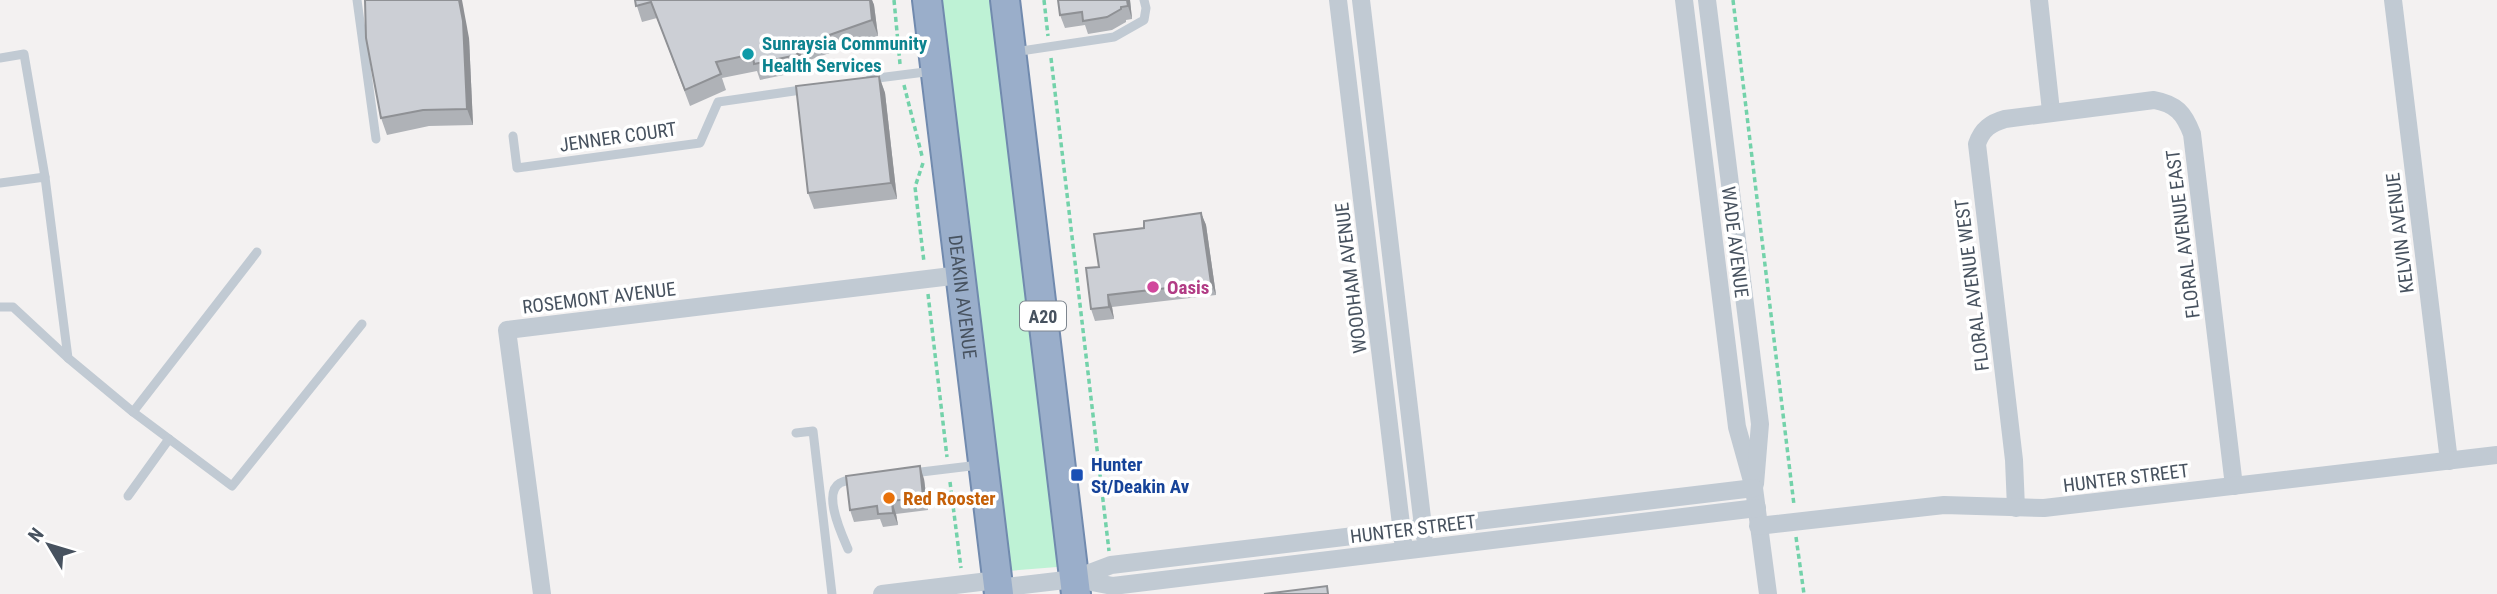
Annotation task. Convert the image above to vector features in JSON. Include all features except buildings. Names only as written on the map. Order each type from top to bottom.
[{"type":"highway","name":"DEAKIN AVENUE","points":[[927,0],[998,587]]},
{"type":"highway","name":"A20","points":[[1005,0],[1075,587]]},
{"type":"street","name":"WOODHAM AVENUE","points":[[1338,0],[1404,551]]},
{"type":"street","points":[[1361,0],[1426,549]]},
{"type":"street","name":"WADE AVENUE","points":[[1684,0],[1737,427],[1754,488],[1768,594]]},
{"type":"street","name":"WADE AVENUE","points":[[1707,0],[1760,424],[1754,488]]},
{"type":"street","points":[[2039,0],[2051,111]]},
{"type":"street","name":"KELVIN AVENUE","points":[[2393,0],[2449,461]]},
{"type":"street","name":"FLORAL AVENUE EAST","points":[[2051,111],[2154,100],[2173,105],[2181,111],[2188,123],[2234,486]]},
{"type":"street","name":"FLORAL AVENUE WEST","points":[[2016,508],[2014,460],[1977,144],[1985,129],[1994,122],[2051,111]]},
{"type":"street","name":"ROSEMONT AVENUE","points":[[542,594],[507,330],[960,275]]},
{"type":"street","name":"HUNTER STREET","points":[[882,594],[963,584],[998,587],[1113,586],[1404,551],[1758,517],[1794,523],[1944,505],[2044,508],[2497,455]]},
{"type":"street","name":"HUNTER STREET","points":[[1075,587],[1111,565],[1402,528],[1754,488]]},
{"type":"lane","points":[[357,0],[376,139]]},
{"type":"lane","points":[[1012,52],[1114,37],[1144,20],[1144,0]]},
{"type":"lane","points":[[0,58],[24,54],[45,177],[68,358]]},
{"type":"lane","points":[[862,80],[936,71]]},
{"type":"lane","name":"JENNER COURT","points":[[513,136],[517,168],[699,143],[718,102],[822,86]]},
{"type":"lane","points":[[0,183],[45,177]]},
{"type":"lane","points":[[133,412],[257,252]]},
{"type":"lane","points":[[0,307],[13,307],[68,358],[133,412],[232,486],[362,324]]},
{"type":"lane","points":[[796,433],[813,431],[832,594]]},
{"type":"lane","points":[[128,496],[169,439]]},
{"type":"lane","points":[[897,475],[983,465]]},
{"type":"lane","points":[[848,549],[836,522],[832,497],[835,487],[846,481],[872,478]]},
{"type":"path","points":[[894,0],[901,75],[923,163],[915,187],[963,584]]},
{"type":"path","points":[[1044,0],[1111,565]]},
{"type":"path","points":[[1733,0],[1804,594]]},
{"type":"green space","points":[[938,0],[996,0],[1060,566],[1057,567],[1008,571]]},
{"type":"place","name":"Sunraysia Community Health Services","points":[[748,54]]},
{"type":"place","name":"Oasis","points":[[1153,287]]},
{"type":"place","name":"Hunter St/Deakin Av","points":[[1077,475]]},
{"type":"place","name":"Red Rooster","points":[[889,498]]}]
